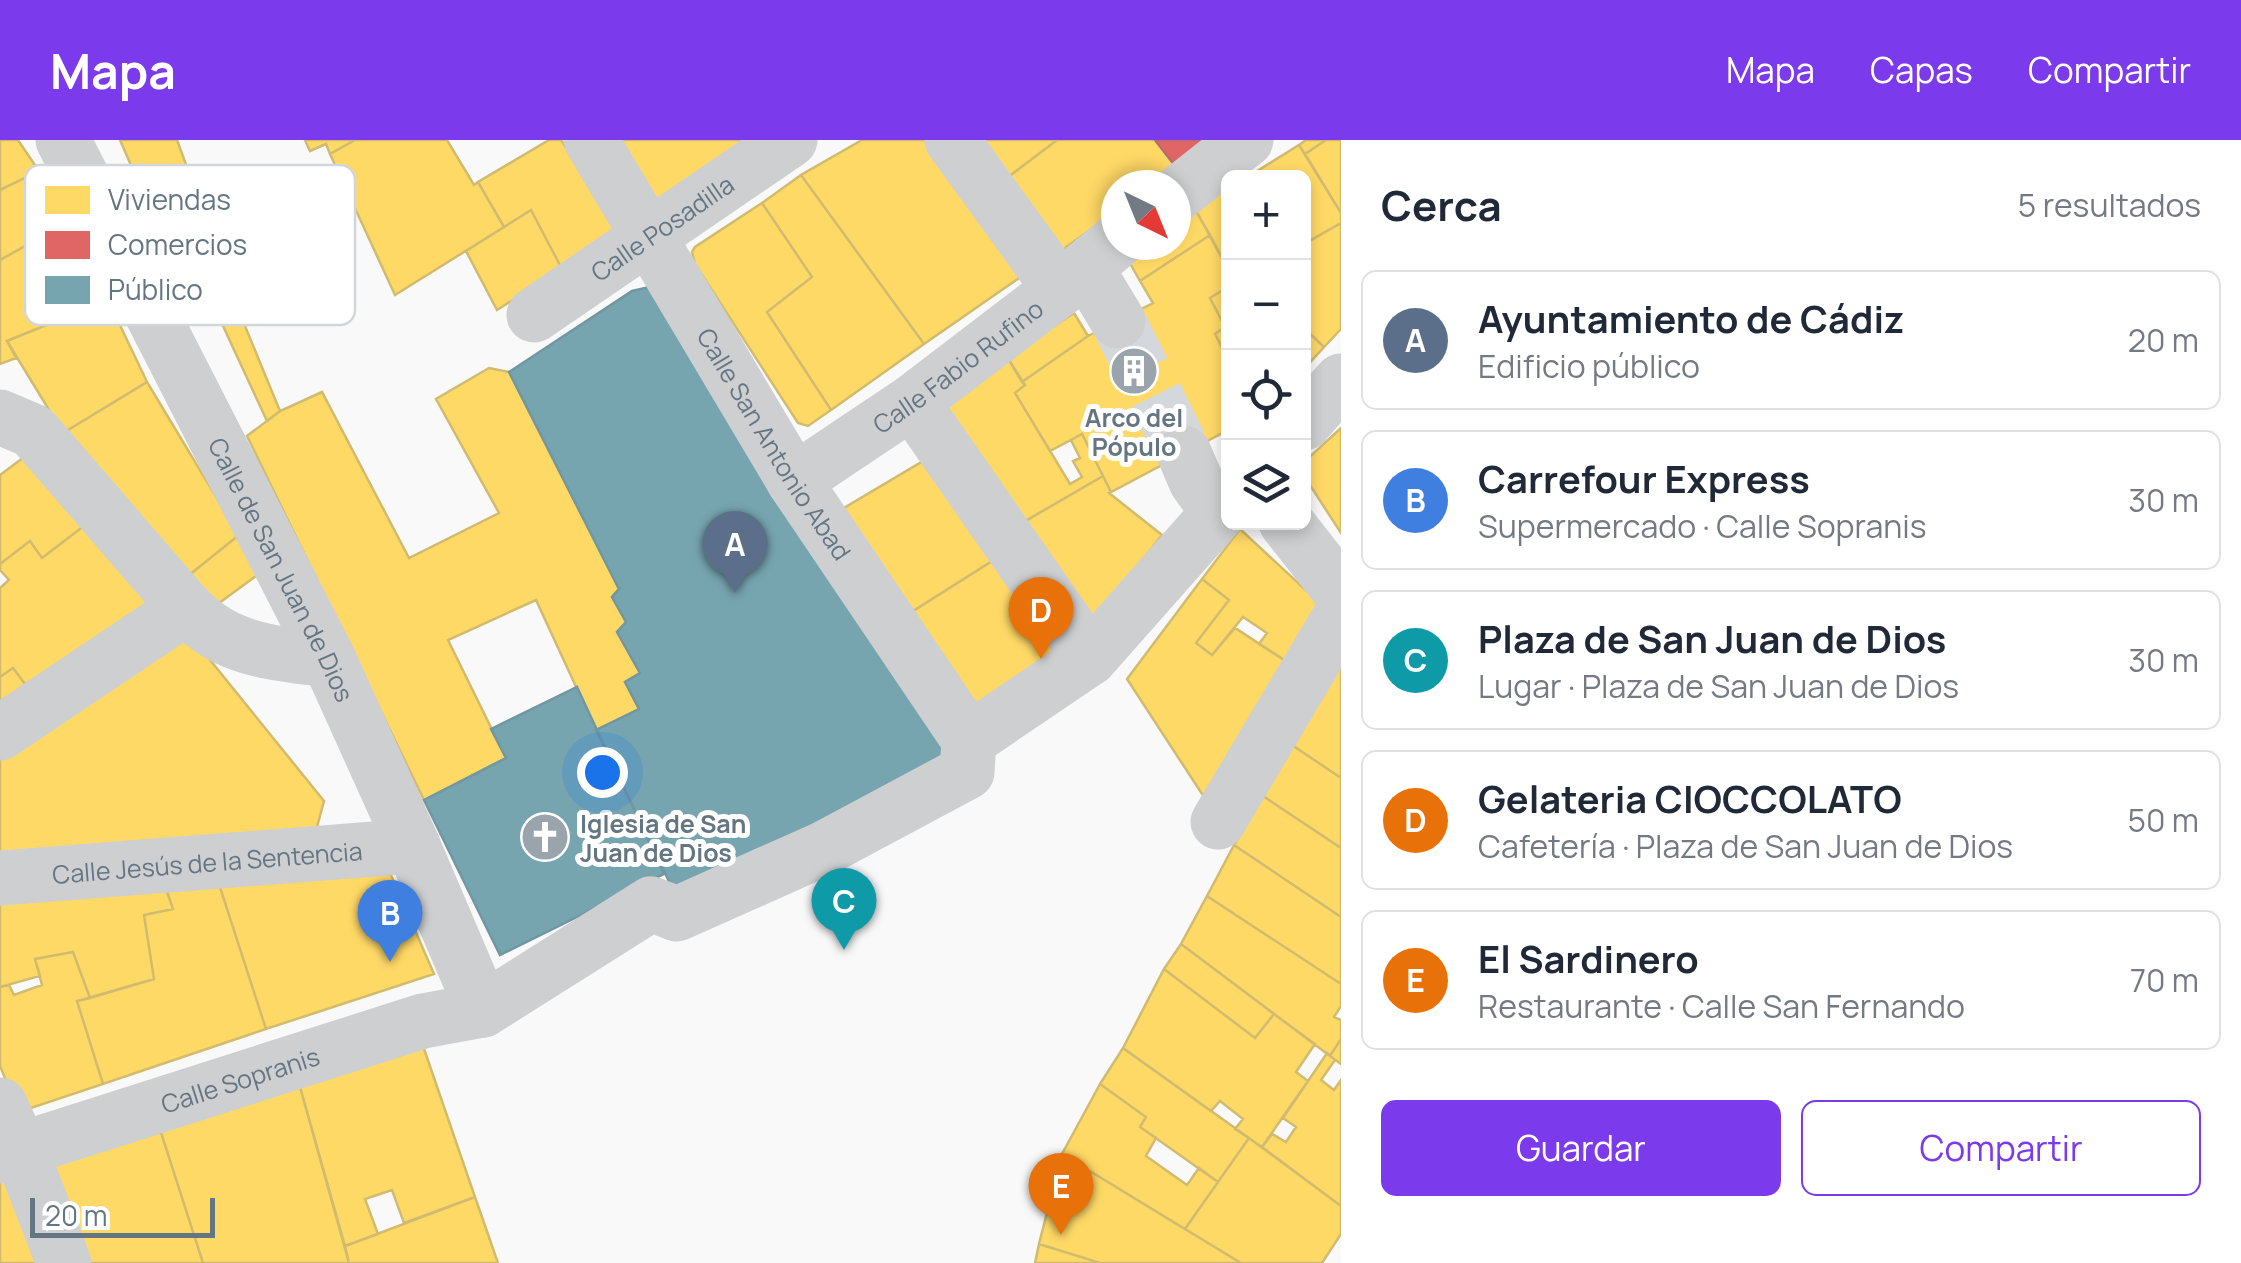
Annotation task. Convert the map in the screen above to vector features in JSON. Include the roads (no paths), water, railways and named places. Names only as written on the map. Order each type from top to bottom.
[{"type":"street","name":"Calle de San Juan de Dios","points":[[63,140],[76,165]]},
{"type":"street","name":"Calle San Antonio Abad","points":[[591,140],[794,481],[970,740]]},
{"type":"street","name":"Calle Posadilla","points":[[534,315],[790,140]]},
{"type":"street","points":[[952,140],[1087,266],[1118,321]]},
{"type":"street","points":[[1191,183],[1246,140]]},
{"type":"street","name":"Calle Fabio Rufino","points":[[794,481],[912,402],[1087,266]]},
{"type":"street","name":"Calle de San Juan de Dios","points":[[158,325],[329,660],[484,1010]]},
{"type":"street","points":[[1311,415],[1341,381]]},
{"type":"street","points":[[912,402],[1097,650]]},
{"type":"street","points":[[11,435],[210,628],[226,638],[277,653],[329,660]]},
{"type":"street","points":[[1184,454],[1196,480],[1221,504]]},
{"type":"street","points":[[484,1010],[651,904],[677,914],[825,848],[967,772],[970,740],[1097,650],[1221,510]]},
{"type":"street","points":[[1292,530],[1341,592]]},
{"type":"street","points":[[0,733],[186,608]]},
{"type":"street","points":[[1218,822],[1341,615]]},
{"type":"street","name":"Calle Jesús de la Sentencia","points":[[0,878],[413,846]]},
{"type":"street","name":"Calle Sopranis","points":[[7,1137],[423,1022],[484,1010]]},
{"type":"street","points":[[7,1137],[64,1263]]},
{"type":"tunnel","points":[[1118,321],[1184,453]]},
{"type":"place","name":"Arco del Pópulo","points":[[1134,371]]},
{"type":"place","name":"Ayuntamiento de Cádiz","points":[[735,593]]},
{"type":"place","name":"Gelateria CIOCCOLATO","points":[[1041,659]]},
{"type":"place","name":"Iglesia de San Juan de Dios","points":[[545,837]]},
{"type":"place","name":"Plaza de San Juan de Dios","points":[[844,950]]},
{"type":"place","name":"Carrefour Express","points":[[390,962]]},
{"type":"place","name":"El Sardinero","points":[[1061,1235]]}]
